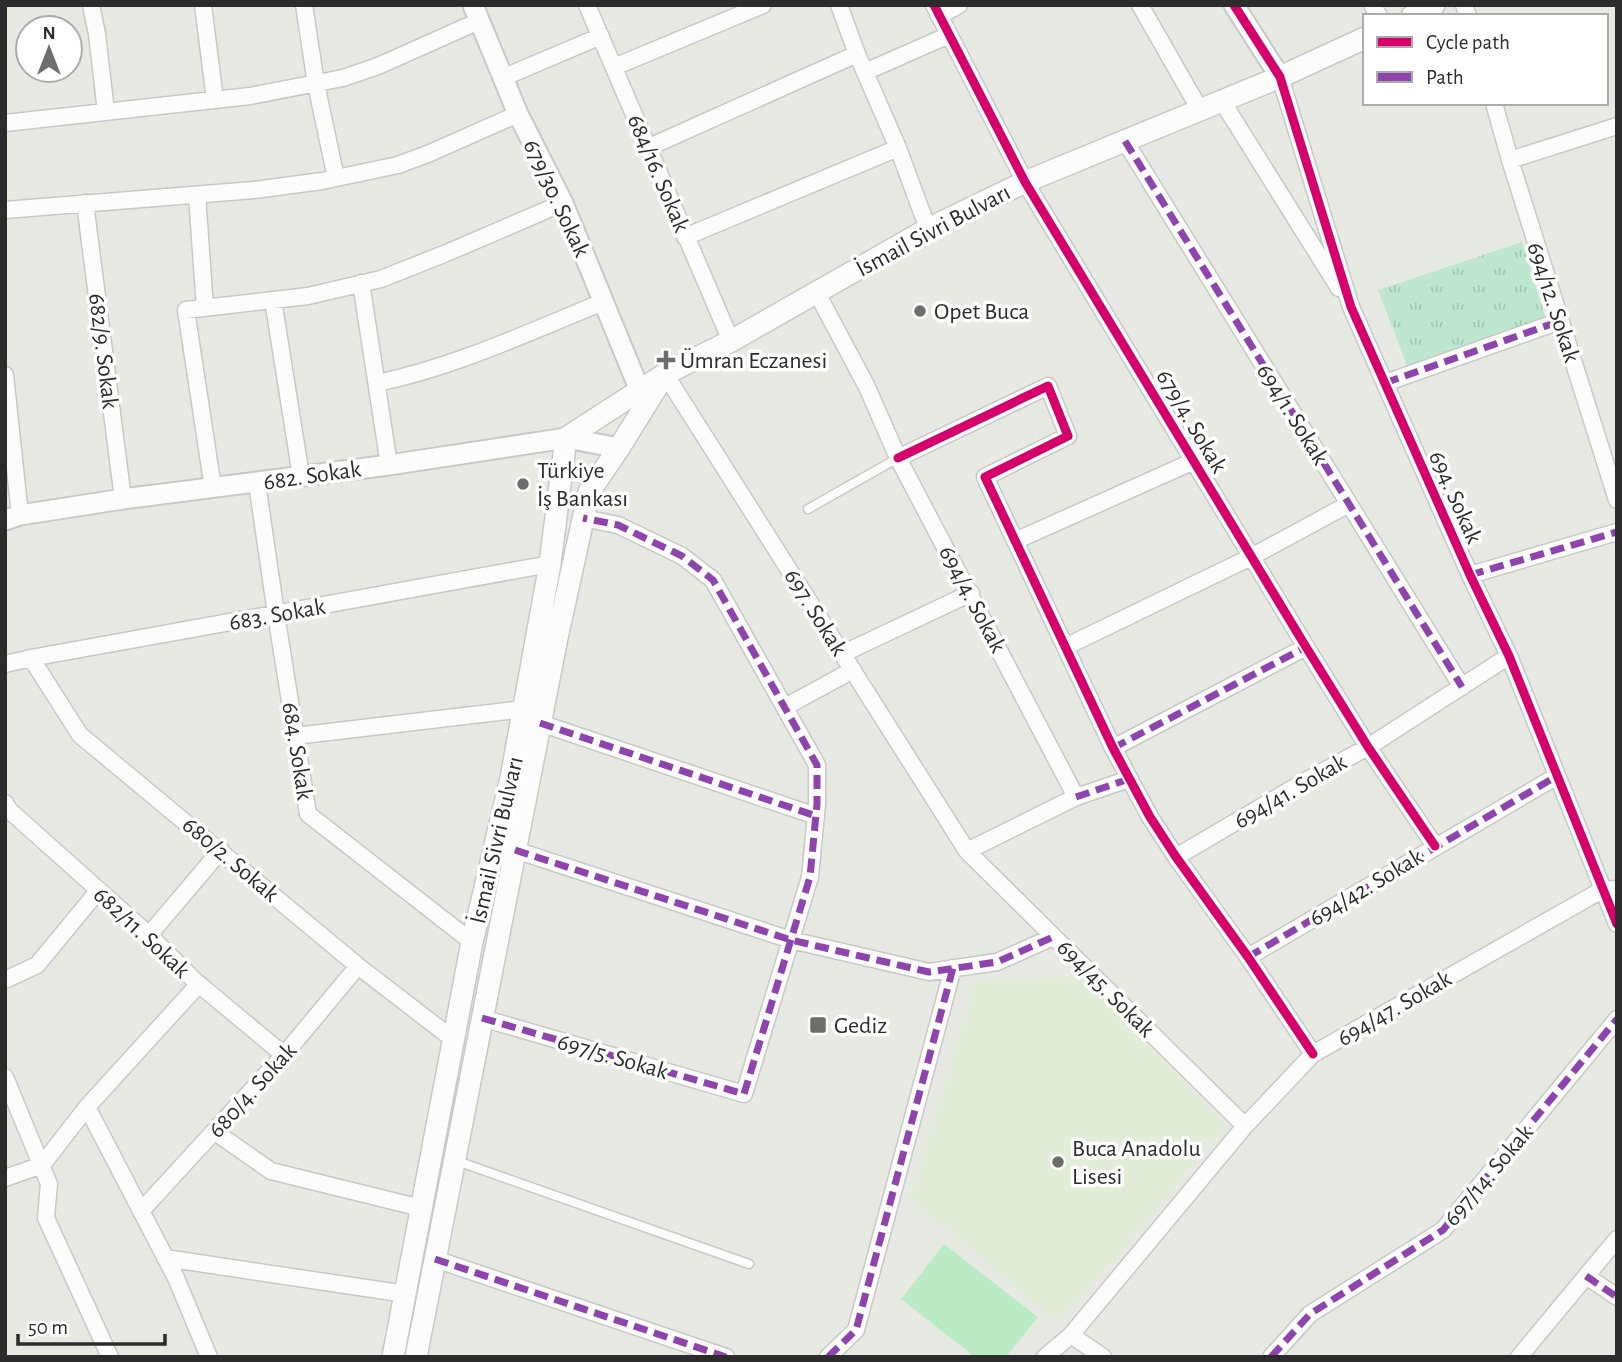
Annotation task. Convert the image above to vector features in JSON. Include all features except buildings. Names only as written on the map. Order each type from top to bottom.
[{"type":"main road","points":[[1416,14],[1434,5]]},
{"type":"main road","name":"İsmail Sivri Bulvarı","points":[[393,1357],[472,942],[511,778],[524,709],[550,564],[566,438],[665,374],[730,341],[928,229],[1026,182],[1222,102],[1363,39]]},
{"type":"main road","name":"İsmail Sivri Bulvarı","points":[[416,1357],[540,723],[589,492],[665,374]]},
{"type":"street","points":[[91,5],[106,112]]},
{"type":"street","points":[[203,5],[215,100]]},
{"type":"street","points":[[304,5],[316,84],[336,178]]},
{"type":"street","name":"684/16. Sokak","points":[[587,5],[730,341]]},
{"type":"street","points":[[614,67],[738,10],[763,5]]},
{"type":"street","points":[[839,5],[928,229]]},
{"type":"street","points":[[936,10],[959,5]]},
{"type":"street","points":[[1140,5],[1200,110]]},
{"type":"street","points":[[1234,5],[1280,77]]},
{"type":"street","name":"679/4. Sokak","points":[[936,10],[1026,182],[1306,647],[1368,747],[1435,846]]},
{"type":"street","points":[[5,123],[250,96],[344,78],[378,66],[476,13]]},
{"type":"street","name":"679/30. Sokak","points":[[476,13],[518,114],[563,203],[640,391]]},
{"type":"street","points":[[865,72],[949,35]]},
{"type":"street","points":[[502,78],[601,36]]},
{"type":"street","points":[[647,148],[858,54]]},
{"type":"street","name":"694. Sokak","points":[[1280,77],[1351,307],[1470,575],[1509,656],[1557,776],[1609,889],[1617,925]]},
{"type":"street","points":[[1222,102],[1351,307]]},
{"type":"street","name":"694/12. Sokak","points":[[1495,105],[1617,500]]},
{"type":"street","points":[[5,210],[254,190],[336,178],[398,165],[518,114]]},
{"type":"street","points":[[1510,160],[1617,127]]},
{"type":"street","name":"694/1. Sokak","points":[[1125,141],[1462,687]]},
{"type":"street","points":[[685,237],[898,148]]},
{"type":"street","points":[[197,195],[205,308]]},
{"type":"street","points":[[214,488],[186,310],[308,296],[381,279],[563,203]]},
{"type":"street","name":"682/9. Sokak","points":[[85,204],[123,499]]},
{"type":"street","points":[[361,284],[389,465]]},
{"type":"street","name":"694/4. Sokak","points":[[817,293],[867,387],[898,458],[1076,797]]},
{"type":"street","points":[[273,300],[302,476]]},
{"type":"street","points":[[377,383],[409,377],[454,362],[603,302]]},
{"type":"street","points":[[1385,383],[1560,321]]},
{"type":"street","name":"697. Sokak","points":[[665,374],[967,851]]},
{"type":"street","points":[[5,375],[13,518]]},
{"type":"street","points":[[898,458],[1048,386],[1068,436],[985,477],[1113,748],[1150,817],[1313,1054]]},
{"type":"street","name":"682. Sokak","points":[[13,518],[123,499],[389,465],[566,438],[619,448]]},
{"type":"street","points":[[1015,541],[1194,460]]},
{"type":"street","name":"684. Sokak","points":[[257,483],[308,814],[472,942]]},
{"type":"street","points":[[1065,647],[1251,557],[1349,504]]},
{"type":"street","points":[[583,518],[618,524],[682,556],[713,580],[817,765],[816,816],[810,877],[791,940]]},
{"type":"street","points":[[1470,575],[1617,532]]},
{"type":"street","name":"683. Sokak","points":[[5,664],[550,564]]},
{"type":"street","points":[[842,654],[971,593]]},
{"type":"street","points":[[1113,748],[1306,647]]},
{"type":"street","name":"694/41. Sokak","points":[[1176,857],[1368,747],[1509,656]]},
{"type":"street","name":"680/2. Sokak","points":[[31,658],[80,735],[358,966],[454,1040]]},
{"type":"street","points":[[785,708],[853,670]]},
{"type":"street","points":[[295,736],[524,709]]},
{"type":"street","points":[[540,723],[816,816]]},
{"type":"street","name":"694/42. Sokak","points":[[1248,957],[1557,776]]},
{"type":"street","points":[[967,851],[1076,797],[1129,779]]},
{"type":"street","name":"682/11. Sokak","points":[[5,803],[9,810],[149,935],[199,984],[284,1055]]},
{"type":"street","points":[[149,935],[221,850]]},
{"type":"street","points":[[515,850],[791,940],[929,972],[997,962],[1053,937]]},
{"type":"street","name":"694/45. Sokak","points":[[967,851],[1245,1126]]},
{"type":"street","name":"694/47. Sokak","points":[[1045,1357],[1071,1335],[1245,1126],[1313,1054],[1609,889]]},
{"type":"street","points":[[5,980],[37,965],[98,891]]},
{"type":"street","name":"697/5. Sokak","points":[[482,1018],[744,1094],[791,940]]},
{"type":"street","name":"680/4. Sokak","points":[[141,1211],[284,1055],[358,966]]},
{"type":"street","points":[[828,1357],[856,1330],[953,968]]},
{"type":"street","points":[[5,1178],[42,1165],[87,1107],[199,984]]},
{"type":"street","name":"697/14. Sokak","points":[[1271,1357],[1311,1314],[1443,1230],[1617,1019]]},
{"type":"street","points":[[5,1077],[50,1184],[46,1218],[110,1357]]},
{"type":"street","points":[[87,1107],[176,1278],[209,1357]]},
{"type":"street","points":[[215,1132],[271,1171],[421,1208]]},
{"type":"street","points":[[1518,1357],[1617,1238]]},
{"type":"street","points":[[165,1258],[406,1294]]},
{"type":"street","points":[[435,1259],[726,1357]]},
{"type":"street","points":[[1586,1276],[1617,1297]]},
{"type":"street","points":[[1071,1335],[1103,1357]]},
{"type":"lane","points":[[808,509],[898,458]]},
{"type":"lane","points":[[454,1160],[750,1264]]},
{"type":"shaded area","name":"Buca Anadolu Lisesi","points":[[1082,976],[1224,1125],[1118,1254],[1056,1320],[911,1198],[976,981]]},
{"type":"green space","points":[[1522,242],[1546,320],[1408,368],[1378,290]]},
{"type":"green space","points":[[944,1244],[1038,1317],[1006,1357],[975,1357],[901,1299]]},
{"type":"marked path","points":[[1125,141],[1462,687]]},
{"type":"marked path","points":[[1385,383],[1560,321]]},
{"type":"marked path","points":[[482,1018],[744,1094],[810,877],[817,804],[817,765],[713,580],[682,556],[618,525],[583,518]]},
{"type":"marked path","points":[[1470,575],[1617,532]]},
{"type":"marked path","points":[[1113,748],[1306,647]]},
{"type":"marked path","points":[[540,723],[816,816]]},
{"type":"marked path","points":[[1248,957],[1557,776]]},
{"type":"marked path","points":[[1076,797],[1129,779]]},
{"type":"marked path","points":[[515,850],[791,940],[929,972],[997,962],[1053,937]]},
{"type":"marked path","points":[[828,1357],[856,1330],[953,968]]},
{"type":"marked path","points":[[1271,1357],[1310,1314],[1443,1230],[1617,1019]]},
{"type":"marked path","points":[[435,1259],[726,1357]]},
{"type":"marked path","points":[[1586,1276],[1617,1297]]},
{"type":"cycle path","points":[[934,5],[1025,182],[1306,647],[1368,747],[1435,846]]},
{"type":"cycle path","points":[[1234,5],[1280,77],[1351,307],[1470,575],[1509,656],[1617,924]]},
{"type":"cycle path","points":[[898,458],[1048,386],[1068,436],[985,477],[1113,748],[1150,817],[1313,1054]]},
{"type":"place","name":"Opet Buca","points":[[920,311]]},
{"type":"place","name":"Ümran Eczanesi","points":[[666,360]]},
{"type":"place","name":"Türkiye İş Bankası","points":[[523,484]]},
{"type":"place","name":"Gediz","points":[[818,1025]]},
{"type":"place","name":"Buca Anadolu Lisesi","points":[[1058,1162]]}]
